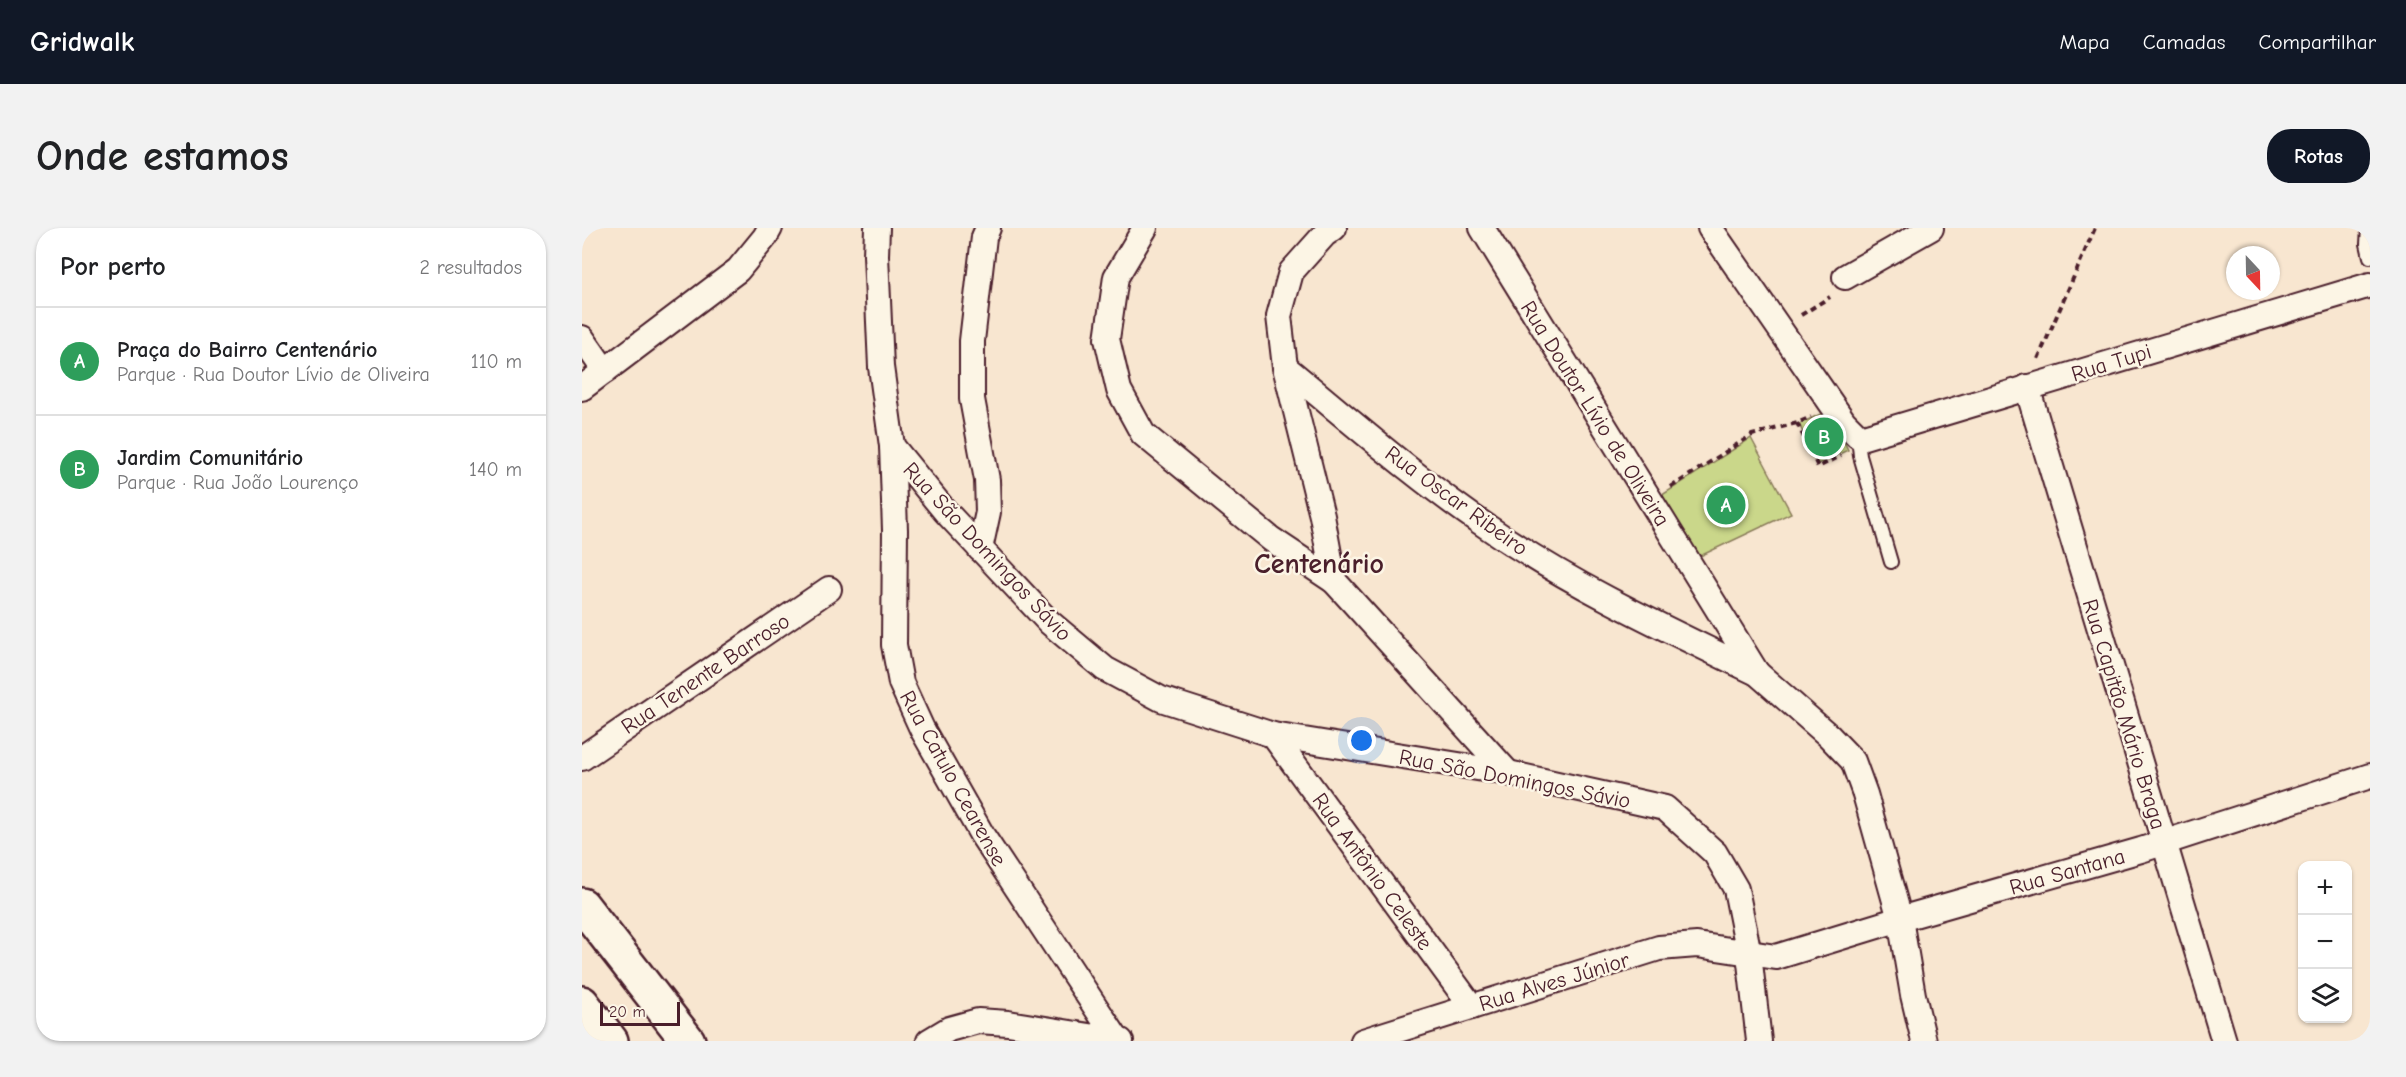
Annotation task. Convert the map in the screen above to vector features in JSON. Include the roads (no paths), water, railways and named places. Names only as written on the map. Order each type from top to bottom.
[{"type":"main road","points":[[582,905],[688,1041]]},
{"type":"main road","points":[[582,1003],[611,1041]]},
{"type":"street","points":[[582,388],[738,270],[770,228]]},
{"type":"street","name":"Rua São Domingos Sávio","points":[[877,228],[881,367],[892,446],[945,511],[1049,622],[1105,669],[1161,699],[1273,735],[1508,773],[1665,808],[1715,853],[1736,889],[1749,954],[1759,1041]]},
{"type":"street","points":[[980,549],[988,512],[987,480],[972,399],[972,341],[984,237],[988,228]]},
{"type":"street","points":[[1145,228],[1116,277],[1107,339],[1119,390],[1143,434],[1271,539],[1334,581],[1508,773]]},
{"type":"street","points":[[1334,228],[1325,234],[1292,272],[1280,316],[1285,367],[1323,516],[1334,581]]},
{"type":"street","name":"Rua Doutor Lívio de Oliveira","points":[[1482,228],[1757,673]]},
{"type":"street","points":[[1710,228],[1853,440]]},
{"type":"street","points":[[1845,277],[1930,228]]},
{"type":"street","name":"Rua Tupi","points":[[1853,440],[2370,285]]},
{"type":"street","points":[[582,338],[605,371]]},
{"type":"street","name":"Rua Oscar Ribeiro","points":[[1285,367],[1397,459],[1489,528],[1608,600],[1757,673]]},
{"type":"street","name":"Rua Capitão Mário Braga","points":[[2027,387],[2224,1041]]},
{"type":"street","name":"Rua Catulo Cearense","points":[[892,446],[895,530],[894,645],[901,683],[922,729],[982,835],[1120,1041]]},
{"type":"street","name":"Rua Tenente Barroso","points":[[582,758],[829,589]]},
{"type":"street","points":[[1757,673],[1829,736],[1853,761],[1865,794],[1900,919],[1913,995],[1924,1041]]},
{"type":"street","name":"Rua Antônio Celeste","points":[[1273,735],[1472,1007]]},
{"type":"street","name":"Rua Santana","points":[[1749,954],[1776,957],[2164,843],[2370,776]]},
{"type":"street","name":"Rua Alves Júnior","points":[[1363,1041],[1659,948],[1697,945],[1749,954]]},
{"type":"street","points":[[929,1041],[949,1029],[978,1021],[1008,1023],[1120,1041]]},
{"type":"lane","points":[[2368,228],[2367,244],[2370,257]]},
{"type":"lane","points":[[1853,440],[1860,456],[1891,562]]},
{"type":"place","name":"Jardim Comunitário","points":[[1824,437]]},
{"type":"place","name":"Praça do Bairro Centenário","points":[[1726,505]]},
{"type":"district","name":"Centenário","points":[[1319,563]]}]
